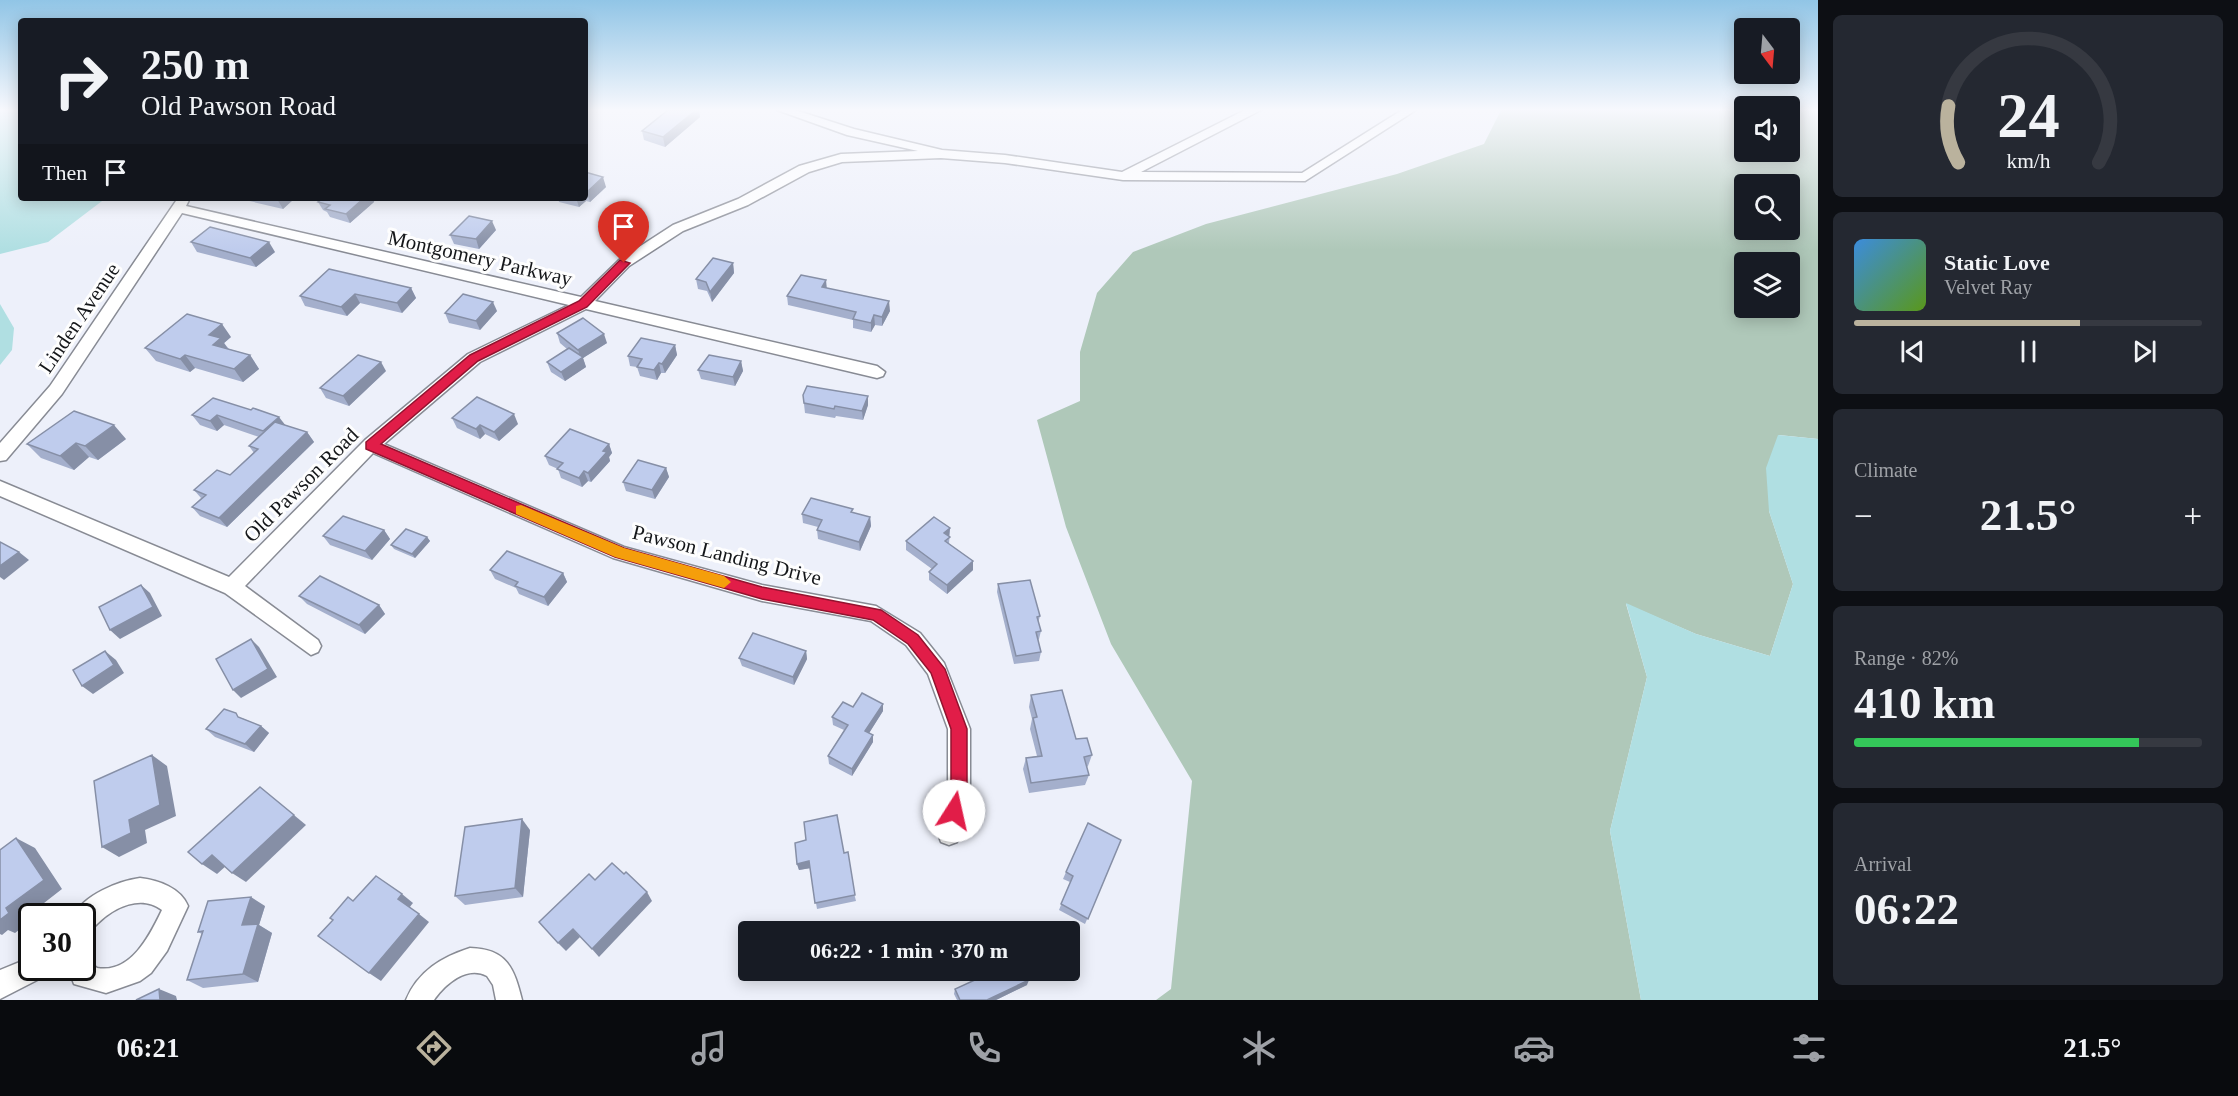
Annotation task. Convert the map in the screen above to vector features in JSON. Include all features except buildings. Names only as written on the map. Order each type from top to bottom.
[{"type":"street","name":"Old Pawson Road","points":[[232,587],[371,445],[474,358],[583,304],[624,263],[678,228],[743,202],[804,170],[841,158],[874,157]]},
{"type":"street","points":[[975,157],[1123,176],[1305,177],[1337,157]]},
{"type":"street","points":[[1123,176],[1162,157]]},
{"type":"street","name":"Montgomery Parkway","points":[[182,203],[583,304],[878,372]]},
{"type":"street","name":"Linden Avenue","points":[[0,455],[56,390],[182,203]]},
{"type":"street","name":"Pawson Landing Drive","points":[[371,445],[620,553],[762,593],[876,614],[913,639],[937,669],[959,729],[959,787],[949,834]]},
{"type":"street","points":[[0,488],[232,587],[311,646]]},
{"type":"street","points":[[96,910],[117,896],[141,889],[162,894],[176,906],[165,935],[137,970],[104,982],[96,979]]},
{"type":"street","points":[[419,1000],[432,980],[449,967],[459,962],[480,960],[497,967],[507,982],[509,1000]]},
{"type":"street","points":[[0,986],[6,980],[18,975]]},
{"type":"shaded area","points":[[0,157],[18,157],[18,201],[102,201],[48,242],[0,254]]},
{"type":"shaded area","points":[[1447,157],[1734,157],[1734,162],[1800,162],[1800,157],[1818,157],[1818,439],[1779,435],[1769,511],[1793,584],[1770,656],[1696,634],[1626,604],[1647,677],[1610,831],[1641,1000],[1156,1000],[1171,989],[1192,781],[1111,644],[1066,527],[1037,420],[1080,401],[1080,352],[1097,293],[1133,252],[1206,224],[1397,174]]},
{"type":"shaded area","points":[[0,304],[14,328],[12,350],[0,365]]},
{"type":"shaded area","points":[[1778,435],[1818,439],[1818,1000],[1641,1000],[1610,831],[1647,677],[1626,603],[1696,634],[1770,656],[1793,584],[1769,511],[1766,468]]},
{"type":"slow traffic","points":[[521,510],[620,553],[724,582]]},
{"type":"route","points":[[624,263],[583,304],[474,358],[371,445],[620,553],[762,593],[876,614],[913,639],[937,669],[959,729],[959,787],[954,811]]}]
